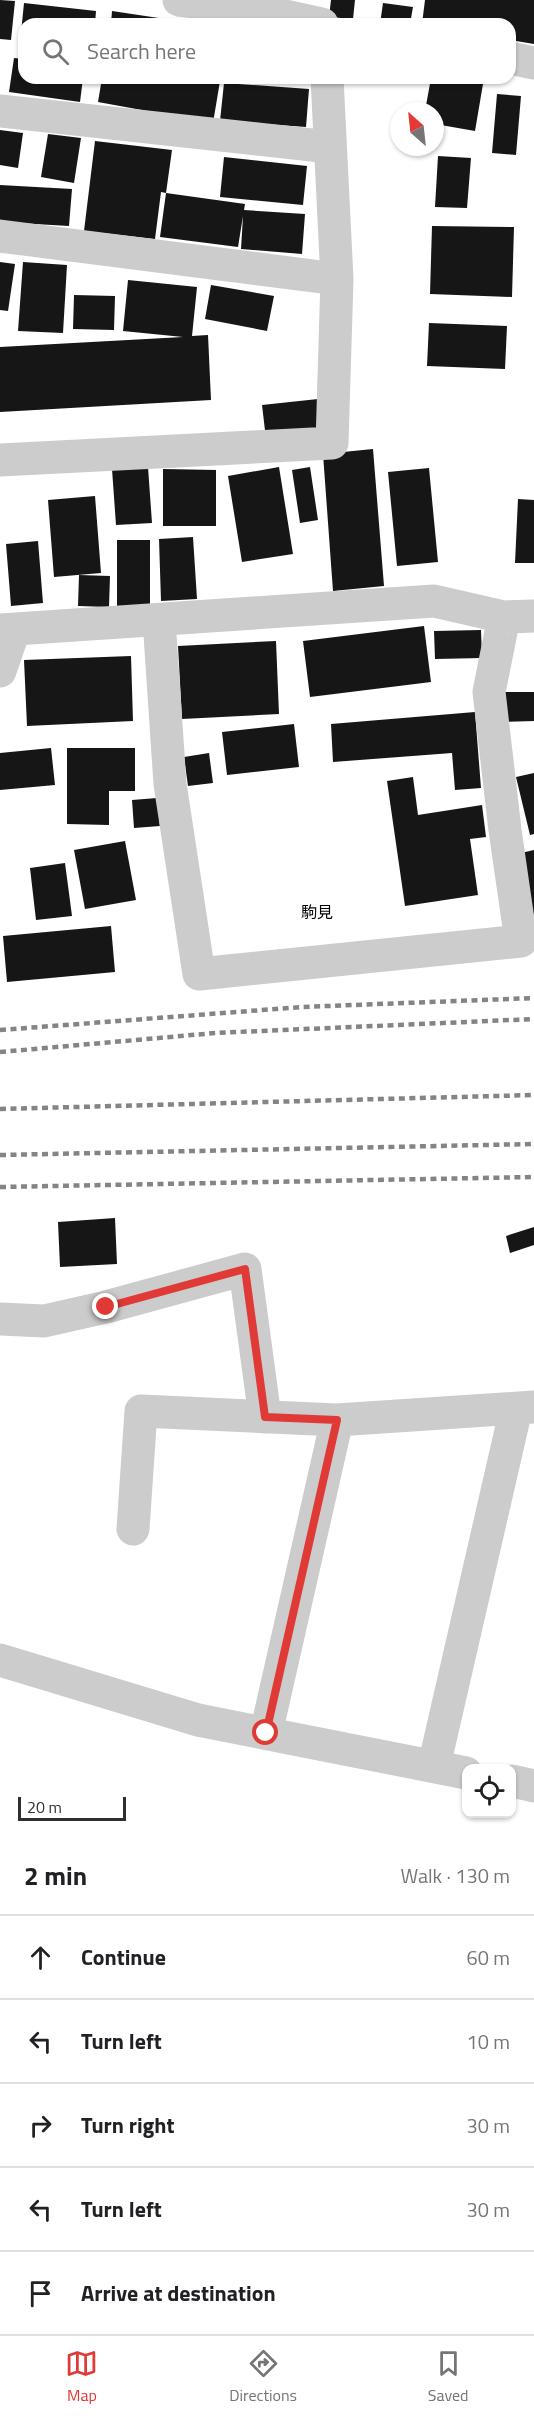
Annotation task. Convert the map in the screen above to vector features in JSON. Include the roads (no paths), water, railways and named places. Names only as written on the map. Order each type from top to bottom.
[{"type":"street","points":[[178,0],[253,9],[294,18]]},
{"type":"street","points":[[516,59],[534,63]]},
{"type":"street","points":[[0,460],[332,443],[337,279],[327,84]]},
{"type":"street","points":[[0,111],[330,147]]},
{"type":"street","points":[[0,236],[337,279]]},
{"type":"street","points":[[0,671],[7,630],[159,620],[434,602],[519,616],[489,692],[505,830],[527,941],[199,974],[170,784],[159,620]]},
{"type":"street","points":[[0,1319],[44,1321],[106,1307],[245,1269],[265,1417]]},
{"type":"street","points":[[133,1529],[141,1411],[337,1420],[525,1408],[434,1766]]},
{"type":"street","points":[[266,1733],[337,1420]]},
{"type":"street","points":[[0,1660],[198,1720],[462,1772]]},
{"type":"street","points":[[516,1782],[534,1786]]},
{"type":"railway","points":[[0,1030],[302,1007],[534,998]]},
{"type":"railway","points":[[0,1052],[215,1033],[534,1019]]},
{"type":"railway","points":[[0,1109],[534,1095]]},
{"type":"railway","points":[[0,1155],[534,1144]]},
{"type":"railway","points":[[0,1187],[534,1177]]},
{"type":"district","name":"駒見","points":[[317,912]]}]
